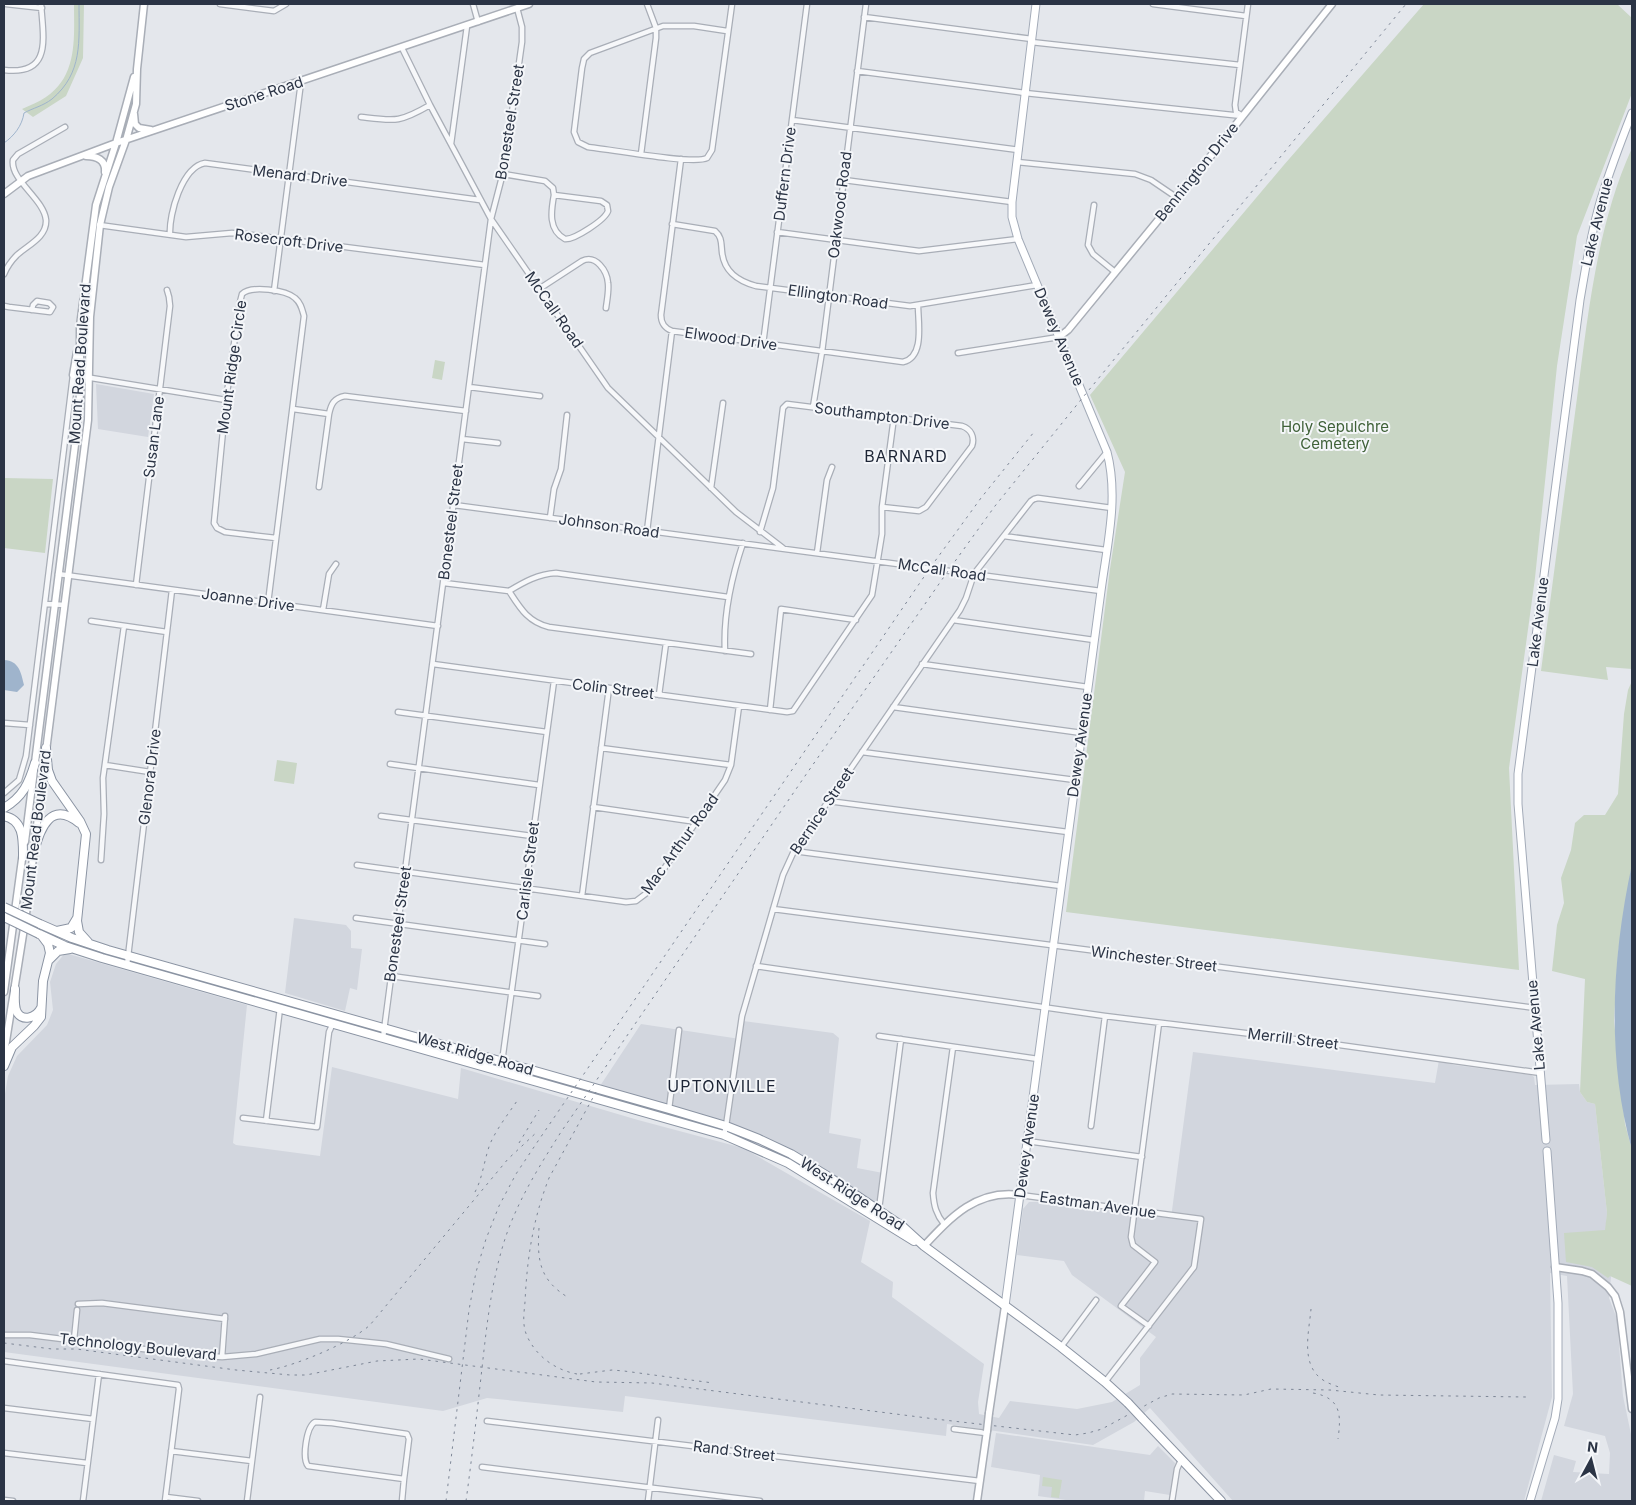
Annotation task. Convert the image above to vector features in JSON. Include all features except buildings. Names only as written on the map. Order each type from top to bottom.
[{"type":"highway","points":[[46,748],[48,770],[52,781],[84,829],[87,843],[77,926],[84,939],[94,946]]},
{"type":"highway","points":[[4,808],[14,802],[24,792],[35,763]]},
{"type":"highway","points":[[4,816],[14,820],[21,829],[23,857]]},
{"type":"highway","points":[[34,852],[41,828],[50,818],[68,816],[78,822],[84,829]]},
{"type":"highway","name":"West Ridge Road","points":[[4,907],[54,931],[94,946],[726,1126],[791,1154],[830,1177],[902,1226],[924,1246],[1061,1347],[1105,1382],[1128,1403],[1221,1501]]},
{"type":"highway","points":[[54,931],[69,929],[74,925],[77,916]]},
{"type":"highway","name":"West Ridge Road","points":[[4,917],[76,950],[724,1135],[788,1163],[924,1246]]},
{"type":"highway","points":[[4,1066],[12,1047],[39,1020],[42,1013],[43,981],[49,960],[48,944],[39,934]]},
{"type":"highway","points":[[49,960],[59,950],[76,950]]},
{"type":"highway","points":[[15,989],[16,1009],[22,1016],[28,1018],[35,1016],[42,1004]]},
{"type":"main road","name":"Mount Read Boulevard","points":[[4,992],[23,857],[76,436],[76,376],[80,326],[97,225],[126,140],[134,109],[144,4]]},
{"type":"main road","name":"Stone Road","points":[[4,194],[28,176],[116,143],[529,4]]},
{"type":"main road","name":"Dewey Avenue","points":[[977,1501],[1112,508],[1112,483],[1107,452],[1013,223],[1012,202],[1036,4]]},
{"type":"main road","name":"Bennington Drive","points":[[1059,337],[1067,332],[1332,4]]},
{"type":"main road","name":"Mount Read Boulevard","points":[[4,1054],[34,852],[88,420],[90,317],[98,194],[116,143],[137,69]]},
{"type":"main road","points":[[134,109],[135,124],[138,128],[157,130]]},
{"type":"main road","name":"Lake Avenue","points":[[1546,1140],[1518,804],[1518,774],[1585,271],[1601,200],[1615,156],[1632,113]]},
{"type":"main road","points":[[81,156],[92,156],[101,160],[105,165],[105,176]]},
{"type":"main road","points":[[1530,1501],[1555,1418],[1558,1399],[1558,1318],[1547,1151]]},
{"type":"main road","name":"Eastman Avenue","points":[[924,1246],[944,1224],[980,1198],[1011,1194],[1020,1195]]},
{"type":"main road","points":[[1555,1267],[1592,1274],[1608,1287],[1615,1296],[1620,1312],[1632,1409]]},
{"type":"street","points":[[4,70],[23,70],[35,64],[40,58],[44,42],[42,6],[6,4]]},
{"type":"street","points":[[220,4],[274,10],[286,4]]},
{"type":"street","points":[[473,4],[478,22]]},
{"type":"street","points":[[641,154],[656,43],[656,28],[647,4]]},
{"type":"street","points":[[727,31],[679,25],[656,28],[594,50],[587,56],[582,68],[574,132],[576,139],[581,144],[681,159],[704,160],[711,155],[732,4]]},
{"type":"street","name":"Duffern Drive","points":[[763,344],[807,4]]},
{"type":"street","name":"Oakwood Road","points":[[814,407],[866,4]]},
{"type":"street","points":[[1153,4],[1246,16]]},
{"type":"street","points":[[1242,116],[1236,112],[1235,107],[1248,4]]},
{"type":"street","name":"Bonesteel Street","points":[[383,1038],[491,219],[503,174],[522,42],[522,27],[517,8]]},
{"type":"street","points":[[864,17],[1031,40],[1240,65]]},
{"type":"street","points":[[451,145],[467,26]]},
{"type":"street","name":"McCall Road","points":[[402,48],[491,219],[608,388],[711,488],[760,532],[765,539],[765,546],[1101,591]]},
{"type":"street","points":[[857,71],[1025,93],[1242,116]]},
{"type":"street","points":[[274,291],[301,82]]},
{"type":"street","points":[[361,117],[396,121],[404,119],[430,105]]},
{"type":"street","points":[[792,120],[1019,150]]},
{"type":"street","points":[[4,274],[6,264],[42,234],[46,224],[42,208],[14,168],[14,158],[65,127]]},
{"type":"street","name":"Elwood Drive","points":[[681,159],[661,315],[664,326],[672,332],[897,362],[910,360],[915,354],[917,346],[918,305]]},
{"type":"street","points":[[1017,162],[1135,174],[1158,184],[1176,197]]},
{"type":"street","name":"Menard Drive","points":[[170,234],[173,208],[188,174],[196,166],[205,164],[480,200]]},
{"type":"street","points":[[503,174],[545,181],[553,188],[552,221],[556,232],[564,239],[574,237],[605,217],[608,211],[607,205],[601,201],[554,195]]},
{"type":"street","points":[[844,180],[1012,202]]},
{"type":"street","points":[[1094,205],[1088,245],[1093,254],[1115,272]]},
{"type":"street","name":"Ellington Road","points":[[672,224],[714,231],[721,239],[724,260],[732,275],[747,283],[770,288],[905,306],[1037,285]]},
{"type":"street","name":"Rosecroft Drive","points":[[97,225],[186,237],[232,234],[485,265]]},
{"type":"street","points":[[777,232],[919,251],[1018,239]]},
{"type":"street","points":[[540,289],[586,259],[594,260],[600,266],[608,281],[606,308]]},
{"type":"street","name":"Mount Ridge Circle","points":[[268,603],[304,316],[300,304],[293,296],[251,288],[244,291],[240,297],[226,400],[214,523],[221,531],[276,538]]},
{"type":"street","name":"Susan Lane","points":[[136,585],[170,306],[167,290]]},
{"type":"street","points":[[4,306],[32,310]]},
{"type":"street","points":[[647,531],[672,332]]},
{"type":"street","points":[[958,352],[1059,337]]},
{"type":"street","points":[[76,376],[226,400]]},
{"type":"street","name":"Mount Read Boulevard","points":[[4,792],[17,781],[26,756],[76,376]]},
{"type":"street","points":[[469,387],[540,396]]},
{"type":"street","points":[[319,487],[329,414],[334,401],[339,397],[345,396],[466,411]]},
{"type":"street","points":[[711,488],[723,403]]},
{"type":"street","name":"Southampton Drive","points":[[760,532],[772,488],[783,408],[790,404],[962,426],[970,431],[973,441],[970,449],[923,509],[912,510],[882,507]]},
{"type":"street","points":[[293,409],[329,414]]},
{"type":"street","points":[[550,518],[554,489],[561,469],[567,415]]},
{"type":"street","points":[[770,710],[781,609],[856,620],[872,595],[882,534],[882,507],[894,417]]},
{"type":"street","points":[[462,439],[498,443]]},
{"type":"street","points":[[1080,486],[1107,452]]},
{"type":"street","points":[[817,553],[827,480],[832,467]]},
{"type":"street","name":"Bernice Street","points":[[724,1135],[741,1023],[783,876],[794,851],[952,620],[966,598],[974,574],[1034,499],[1112,508]]},
{"type":"street","name":"Johnson Road","points":[[454,505],[765,546]]},
{"type":"street","name":"McCall Road","points":[[760,532],[778,542],[783,548]]},
{"type":"street","points":[[1004,536],[1106,550]]},
{"type":"street","points":[[725,651],[724,627],[728,597],[743,543]]},
{"type":"street","points":[[324,610],[329,574],[336,564]]},
{"type":"street","points":[[444,582],[509,591],[533,578],[556,573],[728,597]]},
{"type":"street","name":"Joanne Drive","points":[[58,574],[438,626]]},
{"type":"street","name":"Glenora Drive","points":[[127,965],[172,590]]},
{"type":"street","points":[[509,591],[526,615],[541,625],[751,654]]},
{"type":"street","points":[[46,604],[65,605]]},
{"type":"street","name":"Colin Street","points":[[433,664],[787,712],[793,711],[856,620]]},
{"type":"street","points":[[952,620],[1094,640]]},
{"type":"street","points":[[91,621],[167,632]]},
{"type":"street","points":[[101,860],[104,817],[103,780],[124,626]]},
{"type":"street","points":[[659,695],[666,643]]},
{"type":"street","points":[[922,664],[1088,686]]},
{"type":"street","name":"Carlisle Street","points":[[502,1062],[554,681]]},
{"type":"street","points":[[582,896],[610,688]]},
{"type":"street","name":"Mac Arthur Road","points":[[357,865],[626,902],[640,899],[648,892],[722,784],[730,765],[739,706]]},
{"type":"street","points":[[892,708],[1082,733]]},
{"type":"street","points":[[398,712],[547,732]]},
{"type":"street","points":[[4,723],[30,725]]},
{"type":"street","points":[[601,748],[730,765]]},
{"type":"street","points":[[862,752],[1075,780]]},
{"type":"street","points":[[390,764],[539,784]]},
{"type":"street","points":[[105,766],[150,772]]},
{"type":"street","points":[[828,801],[1068,832]]},
{"type":"street","points":[[593,808],[697,822]]},
{"type":"street","points":[[381,816],[532,836]]},
{"type":"street","points":[[794,851],[1061,886]]},
{"type":"street","name":"Winchester Street","points":[[773,909],[1535,1008]]},
{"type":"street","points":[[356,918],[545,944]]},
{"type":"street","name":"Merrill Street","points":[[756,966],[1104,1016],[1318,1042],[1540,1073]]},
{"type":"street","points":[[391,976],[538,996]]},
{"type":"street","points":[[266,1121],[280,1008]]},
{"type":"street","points":[[1090,1126],[1104,1016]]},
{"type":"street","points":[[243,1118],[318,1127],[329,1032],[333,1023]]},
{"type":"street","points":[[1105,1382],[1148,1326],[1122,1306],[1155,1262],[1137,1248],[1132,1241],[1134,1210],[1159,1023]]},
{"type":"street","points":[[669,1109],[679,1030]]},
{"type":"street","points":[[879,1036],[1038,1058]]},
{"type":"street","points":[[878,1209],[901,1039]]},
{"type":"street","points":[[944,1224],[937,1216],[934,1206],[934,1193],[953,1047]]},
{"type":"street","points":[[1027,1141],[1142,1157]]},
{"type":"street","name":"Eastman Avenue","points":[[1020,1195],[1201,1219],[1194,1267],[1148,1326]]},
{"type":"street","points":[[1061,1347],[1096,1300]]},
{"type":"street","points":[[78,1304],[102,1303],[225,1317],[222,1357]]},
{"type":"street","points":[[74,1340],[78,1310]]},
{"type":"street","name":"Technology Boulevard","points":[[4,1335],[30,1335],[192,1356],[222,1357],[256,1354],[320,1338],[386,1344],[449,1359]]},
{"type":"street","points":[[4,1362],[179,1386],[165,1499],[198,1501]]},
{"type":"street","points":[[82,1501],[99,1374]]},
{"type":"street","points":[[247,1501],[260,1398]]},
{"type":"street","points":[[4,1408],[93,1419]]},
{"type":"street","points":[[648,1501],[658,1420]]},
{"type":"street","name":"Rand Street","points":[[488,1421],[980,1481]]},
{"type":"street","points":[[402,1501],[409,1439],[407,1434],[321,1422],[311,1424],[305,1458],[308,1466],[404,1479]]},
{"type":"street","points":[[954,1430],[986,1432]]},
{"type":"street","points":[[171,1451],[252,1461]]},
{"type":"street","points":[[4,1453],[88,1464]]},
{"type":"street","points":[[1172,1501],[1177,1469],[1181,1460]]},
{"type":"street","points":[[482,1467],[760,1501]]},
{"type":"street","points":[[4,1500],[13,1501]]},
{"type":"shaded area","points":[[96,384],[154,394],[148,437],[98,429]]},
{"type":"shaded area","points":[[294,918],[346,925],[351,931],[351,948],[362,949],[357,990],[350,988],[345,1011],[285,993]]},
{"type":"shaded area","points":[[65,953],[247,1005],[233,1143],[236,1145],[320,1156],[332,1067],[458,1099],[461,1068],[638,1120],[743,1148],[870,1221],[861,1262],[893,1282],[892,1297],[984,1364],[978,1402],[979,1414],[999,1418],[1010,1401],[1077,1409],[1112,1402],[1140,1385],[1140,1358],[1156,1337],[1072,1275],[1064,1261],[1017,1255],[1023,1209],[1029,1202],[1048,1202],[1171,1218],[1193,1052],[1435,1083],[1439,1060],[1454,1065],[1531,1075],[1534,1077],[1535,1085],[1579,1084],[1580,1092],[1587,1102],[1595,1104],[1607,1213],[1606,1229],[1611,1277],[1609,1298],[1617,1319],[1623,1396],[1632,1439],[1632,1501],[1541,1501],[1554,1455],[1576,1461],[1573,1472],[1609,1474],[1610,1453],[1605,1436],[1564,1426],[1573,1394],[1567,1276],[1550,1273],[1552,1397],[1524,1501],[1233,1501],[1150,1408],[1134,1422],[1093,1445],[947,1424],[946,1436],[625,1396],[623,1412],[487,1398],[443,1411],[4,1352],[4,1100],[8,1076],[17,1056],[47,1025],[53,1010],[50,982],[56,964]]},
{"type":"shaded area","points":[[743,1021],[833,1033],[839,1038],[829,1133],[861,1139],[857,1168],[883,1173],[879,1209],[759,1139],[598,1089],[641,1024],[740,1039]]},
{"type":"shaded area","points":[[996,1433],[1150,1455],[1158,1446],[1175,1463],[1170,1495],[1145,1491],[1144,1501],[1073,1501],[1038,1496],[1040,1475],[991,1467]]},
{"type":"green space","points":[[74,4],[84,4],[83,58],[66,96],[33,117],[22,109],[43,99],[56,88],[64,78],[69,67],[74,42]]},
{"type":"green space","name":"Holy Sepulchre Cemetery","points":[[1424,4],[1617,4],[1632,18],[1632,93],[1577,236],[1557,366],[1535,578],[1509,768],[1519,970],[1066,912],[1110,569],[1125,472],[1090,395],[1283,166]]},
{"type":"green space","points":[[1632,148],[1632,669],[1606,667],[1608,680],[1541,671],[1590,302],[1610,208]]},
{"type":"green space","points":[[435,360],[445,362],[442,380],[432,378]]},
{"type":"green space","points":[[4,478],[53,479],[45,553],[4,548]]},
{"type":"green space","points":[[1632,681],[1632,864],[1618,953],[1614,1021],[1625,1124],[1632,1150],[1632,1286],[1610,1276],[1608,1278],[1592,1267],[1566,1262],[1564,1233],[1605,1230],[1607,1213],[1595,1104],[1587,1102],[1580,1092],[1585,979],[1552,971],[1557,925],[1564,903],[1561,878],[1571,850],[1575,823],[1584,815],[1605,815],[1618,794],[1624,714],[1628,690]]},
{"type":"green space","points":[[277,760],[297,763],[294,784],[274,781]]},
{"type":"green space","points":[[1043,1477],[1062,1480],[1059,1498],[1051,1497],[1052,1487],[1042,1486]]},
{"type":"water","points":[[4,660],[13,662],[20,672],[24,685],[17,692],[4,690]]},
{"type":"water","points":[[1632,864],[1632,1150],[1618,1079],[1615,1007],[1620,935]]},
{"type":"waterway","points":[[4,143],[17,130],[24,113],[52,99],[69,78],[74,67],[79,43],[79,4]]},
{"type":"railway","points":[[466,1501],[488,1317],[497,1266],[507,1233],[518,1207],[553,1144],[805,776],[995,506],[1406,4]]},
{"type":"railway","points":[[446,1501],[469,1310],[476,1272],[499,1206],[516,1174],[930,568],[981,498],[1034,432]]},
{"type":"railway","points":[[577,1374],[561,1369],[547,1361],[536,1350],[525,1332],[524,1315],[527,1270],[535,1224],[543,1193],[549,1178],[596,1092]]},
{"type":"railway","points":[[475,1192],[490,1144],[519,1098]]},
{"type":"railway","points":[[519,1143],[539,1110]]},
{"type":"railway","points":[[270,1370],[294,1363],[337,1346],[370,1325],[508,1159],[538,1131]]},
{"type":"railway","points":[[539,1228],[539,1250],[542,1268],[551,1284],[569,1298]]},
{"type":"railway","points":[[1311,1309],[1308,1338],[1311,1366],[1323,1380],[1342,1388]]},
{"type":"railway","points":[[4,1343],[52,1349],[76,1349],[236,1370],[290,1375],[306,1375],[377,1361],[419,1359],[596,1382],[652,1383],[1075,1435],[1102,1429],[1159,1398],[1172,1394],[1244,1395],[1271,1389],[1330,1390],[1379,1395],[1526,1397]]},
{"type":"railway","points":[[580,1374],[612,1370],[713,1383]]},
{"type":"railway","points":[[1313,1393],[1330,1399],[1338,1409],[1338,1439]]},
{"type":"district","name":"BARNARD","points":[[906,456]]},
{"type":"district","name":"UPTONVILLE","points":[[722,1086]]}]
